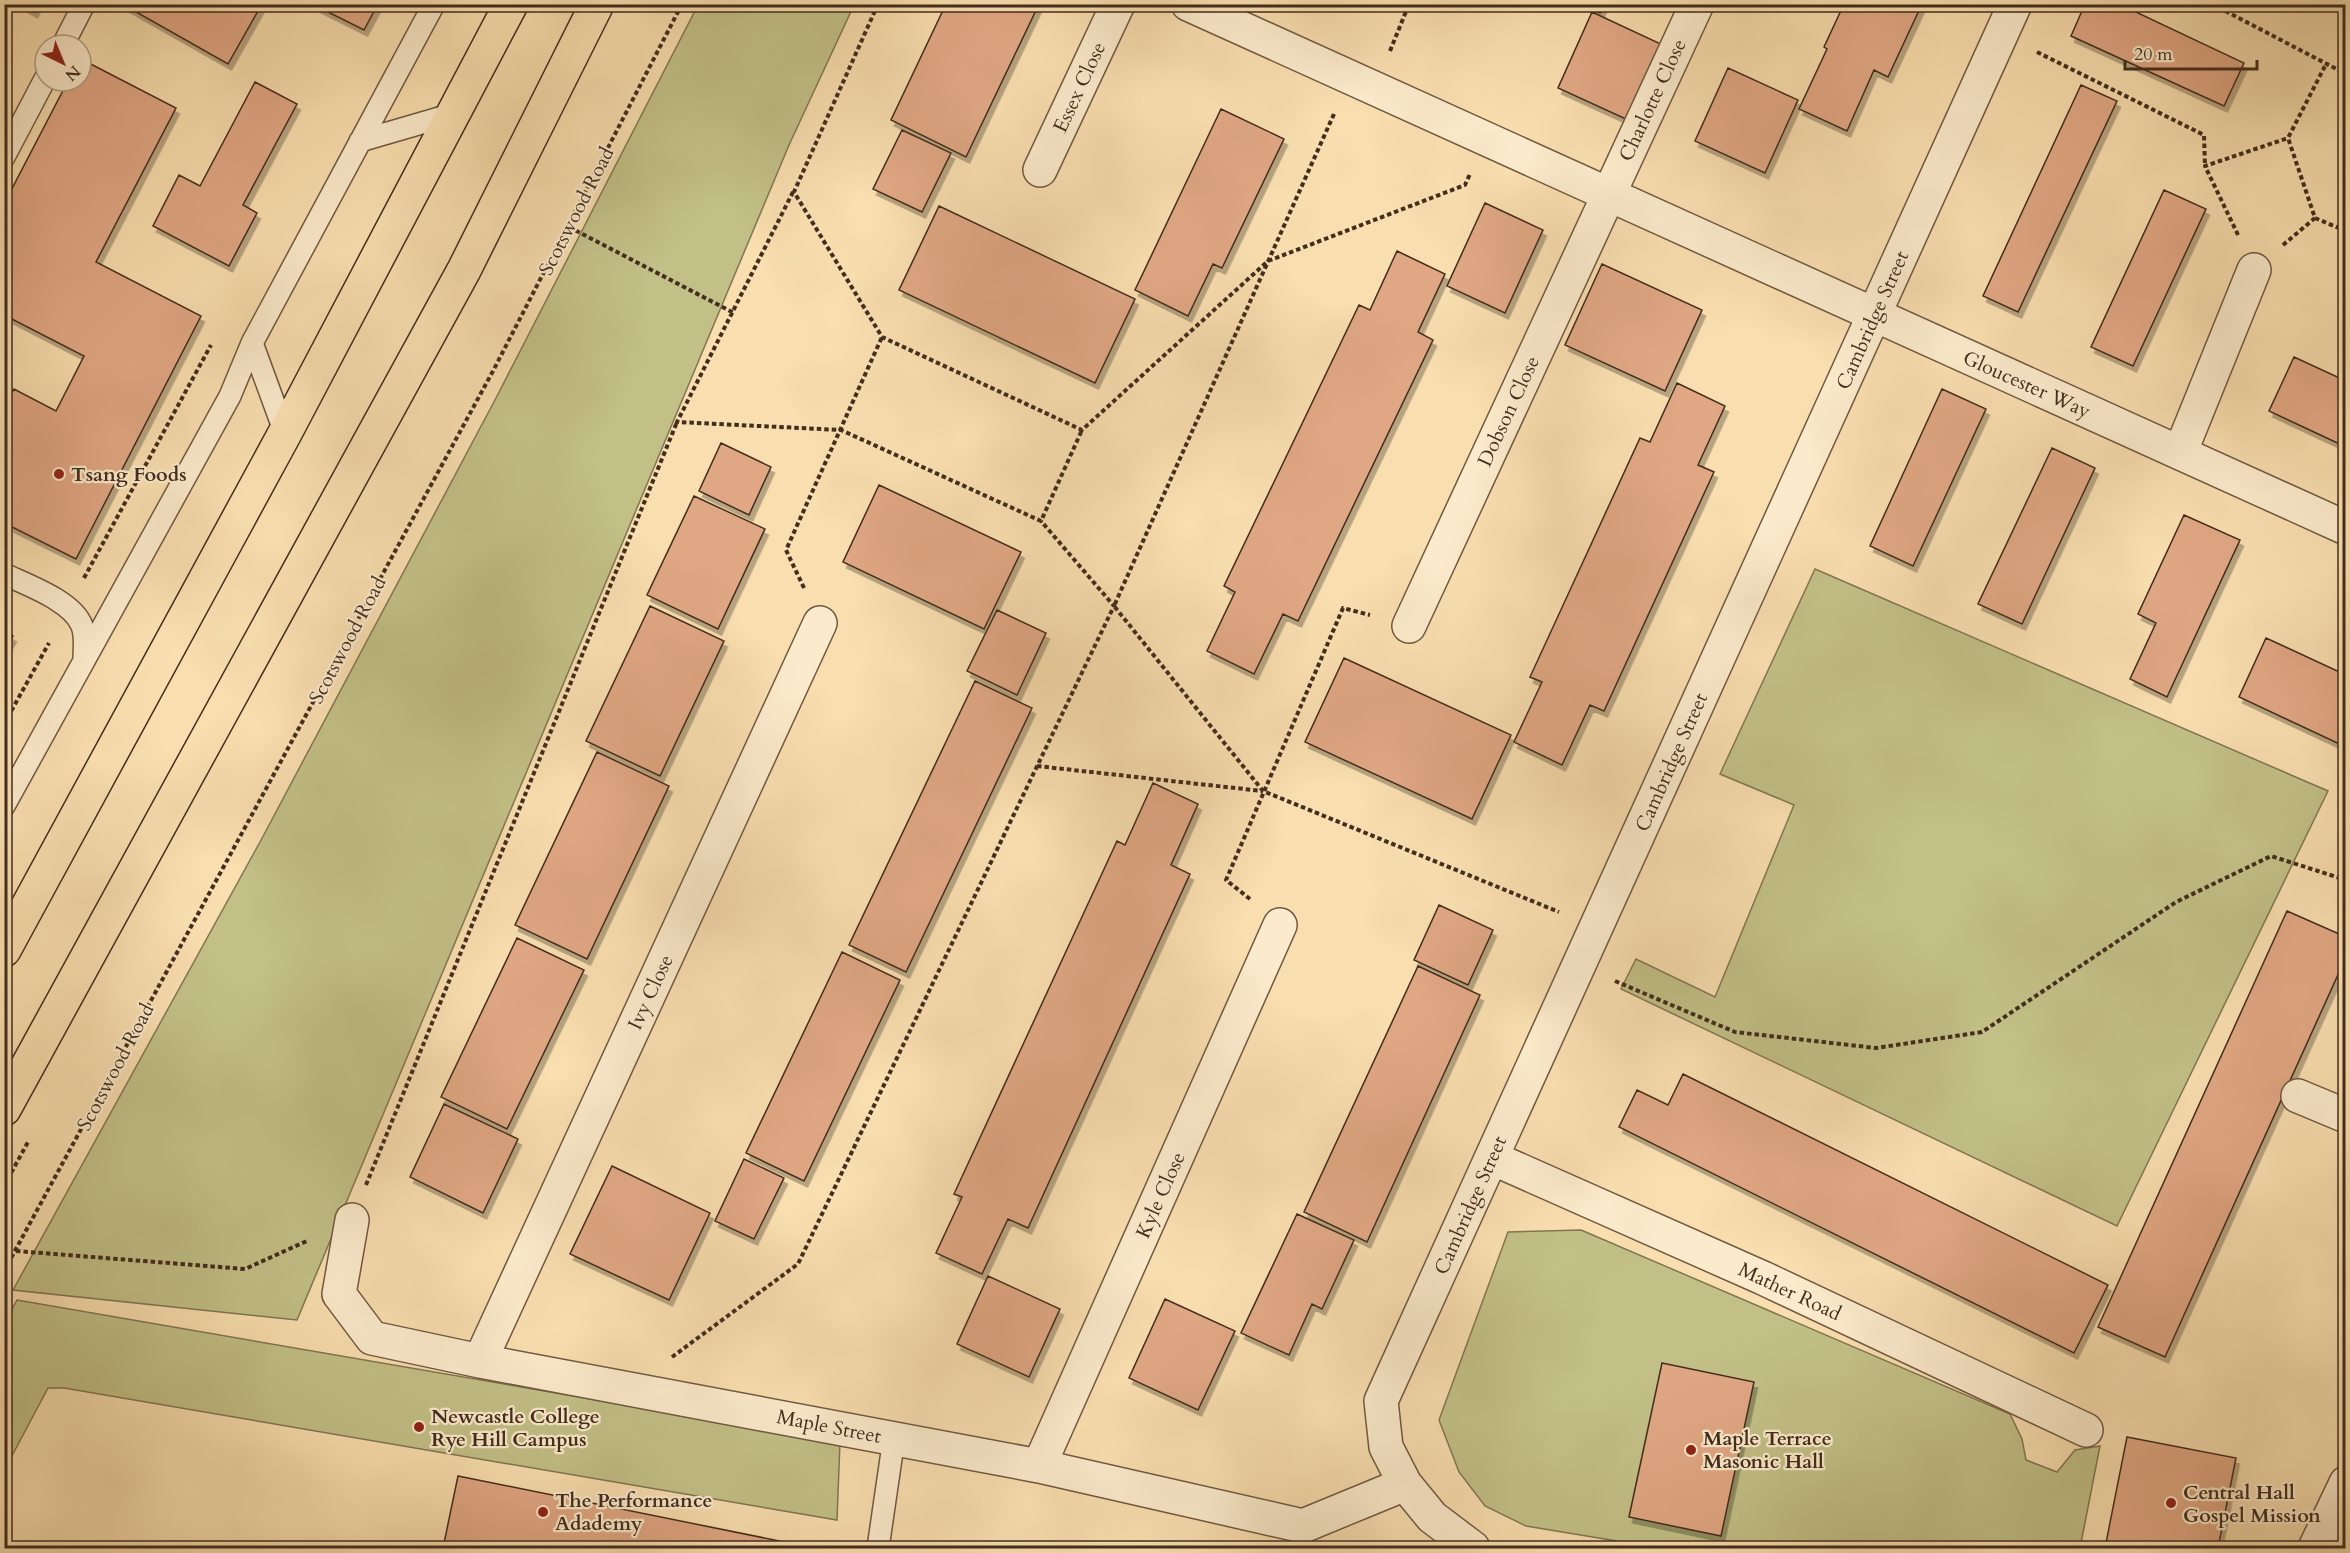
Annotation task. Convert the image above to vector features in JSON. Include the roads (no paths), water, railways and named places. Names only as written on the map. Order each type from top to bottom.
[{"type":"main road","points":[[4,950],[285,433],[511,4]]},
{"type":"main road","points":[[4,1109],[464,270],[597,4]]},
{"type":"street","name":"Essex Close","points":[[1040,170],[1118,4]]},
{"type":"street","name":"Gloucester Way","points":[[1188,4],[2346,528]]},
{"type":"street","name":"Charlotte Close","points":[[1608,195],[1696,4]]},
{"type":"street","name":"Cambridge Street","points":[[1473,1548],[1432,1517],[1405,1484],[1386,1448],[1381,1401],[2015,4]]},
{"type":"street","name":"Dobson Close","points":[[1408,626],[1608,195]]},
{"type":"street","points":[[2180,453],[2254,270]]},
{"type":"street","name":"Ivy Close","points":[[480,1361],[820,623]]},
{"type":"street","name":"Kyle Close","points":[[1039,1466],[1280,925]]},
{"type":"street","points":[[2298,1096],[2346,1116]]},
{"type":"street","name":"Mather Road","points":[[1492,1158],[1763,1278],[2086,1430]]},
{"type":"street","name":"Maple Street","points":[[352,1220],[339,1293],[372,1338],[480,1361],[1039,1466],[1303,1526],[1405,1484]]},
{"type":"street","points":[[2315,1548],[2346,1483]]},
{"type":"lane","points":[[69,33],[84,4]]},
{"type":"lane","points":[[4,806],[230,396],[252,343],[434,4]]},
{"type":"lane","points":[[4,157],[38,93]]},
{"type":"lane","points":[[360,141],[453,114]]},
{"type":"lane","points":[[252,343],[285,433]]},
{"type":"lane","points":[[4,574],[69,607],[82,626],[85,638],[83,662]]},
{"type":"lane","points":[[878,1548],[894,1438]]},
{"type":"place","name":"Tsang Foods","points":[[59,474]]},
{"type":"place","name":"Newcastle College Rye Hill Campus","points":[[419,1427]]},
{"type":"place","name":"Maple Terrace Masonic Hall","points":[[1691,1450]]},
{"type":"place","name":"Central Hall Gospel Mission","points":[[2171,1503]]},
{"type":"place","name":"The Performance Adademy","points":[[543,1512]]}]
